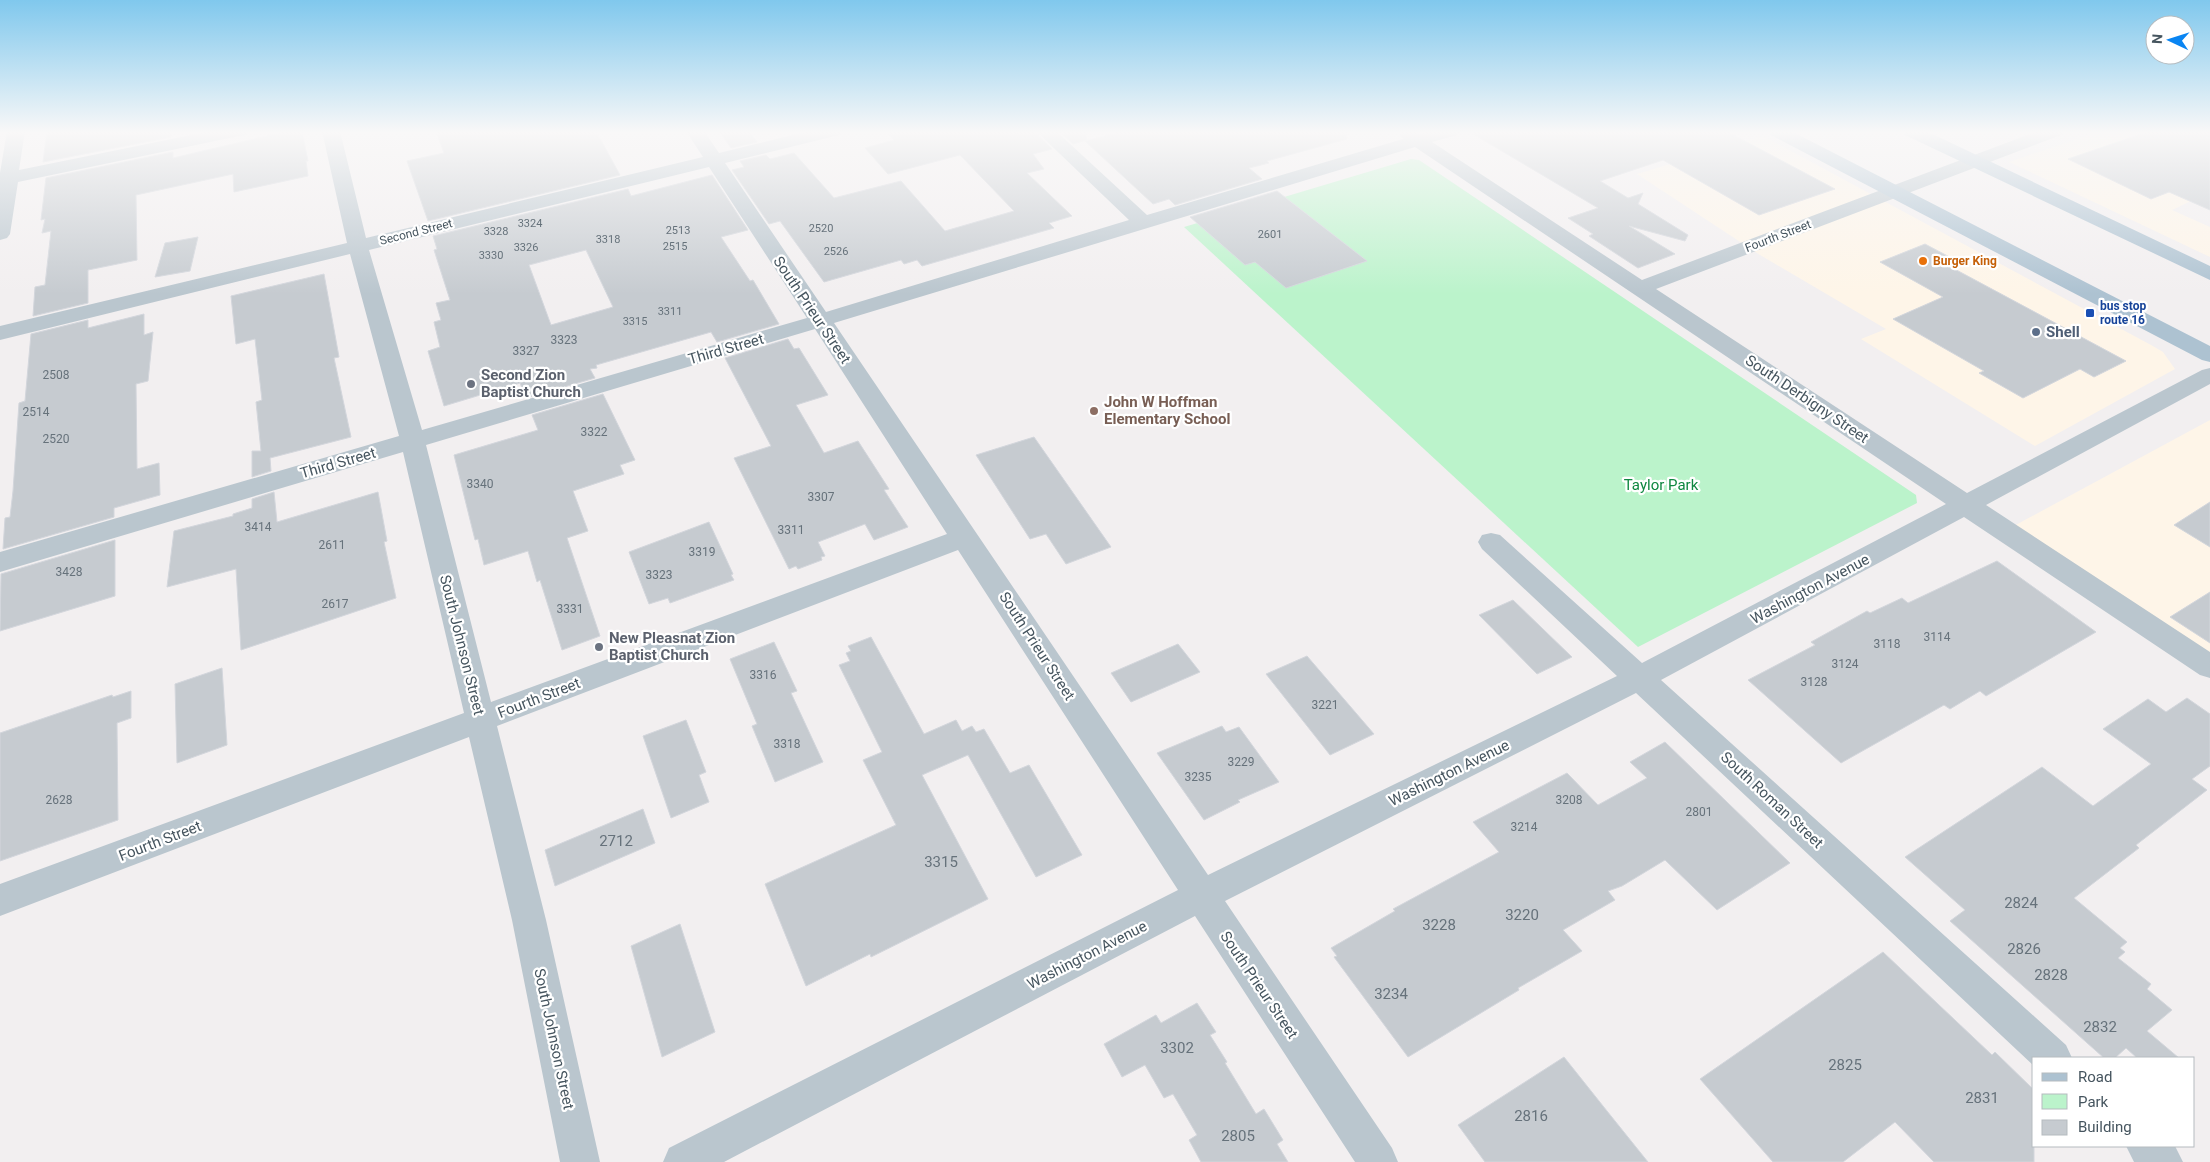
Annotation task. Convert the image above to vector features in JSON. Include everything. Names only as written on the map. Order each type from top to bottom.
[{"type":"main road","points":[[1882,185],[2210,355]]},
{"type":"main road","points":[[2025,185],[2210,274]]},
{"type":"street","points":[[0,234],[4,185]]},
{"type":"street","name":"South Johnson Street","points":[[344,185],[358,246],[413,441],[528,920],[580,1162]]},
{"type":"street","name":"Second Street","points":[[0,332],[610,185]]},
{"type":"street","name":"South Prieur Street","points":[[730,185],[1378,1162]]},
{"type":"street","points":[[1103,185],[1143,222]]},
{"type":"street","name":"Third Street","points":[[0,562],[819,321],[1257,185]]},
{"type":"street","name":"South Derbigny Street","points":[[1484,185],[2210,668]]},
{"type":"street","name":"Fourth Street","points":[[1640,288],[1912,185]]},
{"type":"street","name":"Washington Avenue","points":[[684,1162],[1200,896],[1640,678],[2210,375]]},
{"type":"street","name":"Fourth Street","points":[[0,900],[965,537]]},
{"type":"street","name":"South Roman Street","points":[[1491,542],[2051,1057]]},
{"type":"street","points":[[2147,1147],[2163,1162]]},
{"type":"shaded area","points":[[1654,185],[1854,185],[2151,345],[2163,352],[2175,369],[2035,446],[1861,339],[1886,329],[1760,255]]},
{"type":"shaded area","points":[[2058,185],[2204,185],[2210,192],[2172,210],[2210,227],[2210,257]]},
{"type":"shaded area","points":[[2210,420],[2210,657],[2012,527]]},
{"type":"green space","name":"Taylor Park","points":[[1323,185],[1456,185],[1916,495],[1917,503],[1638,647],[1184,227]]},
{"type":"building","points":[[45,185],[181,185],[136,195],[137,260],[88,270],[88,303],[33,316],[35,287],[45,285],[51,231],[42,233],[45,219],[41,220]]},
{"type":"building","points":[[234,185],[265,185],[234,192]]},
{"type":"building","points":[[415,185],[577,185],[428,221]]},
{"type":"building","points":[[673,185],[719,185],[748,230],[721,237],[750,281],[753,280],[779,324],[717,342],[711,332],[596,365],[597,368],[590,369],[595,378],[526,398],[520,383],[444,406],[428,351],[440,347],[434,322],[441,320],[436,303],[450,300],[434,250],[437,249],[433,236],[628,189],[631,196]],"holes":[[[586,250],[613,307],[551,325],[529,265]]]},
{"type":"building","points":[[742,185],[823,185],[834,198],[884,185],[905,185],[945,231],[1014,211],[989,185],[1040,185],[1072,216],[1049,223],[1054,228],[922,266],[917,260],[904,264],[901,260],[824,282],[780,221],[769,224]]},
{"type":"building","points":[[1133,185],[1241,185],[1175,205],[1169,199],[1153,204]]},
{"type":"building","points":[[1560,185],[1607,185],[1628,198],[1643,193],[1638,204],[1688,235],[1685,241],[1629,226],[1675,254],[1638,268],[1589,236],[1593,234],[1568,218],[1598,208]]},
{"type":"building","points":[[1707,185],[1828,185],[1835,189],[1759,215]]},
{"type":"building","points":[[2122,185],[2210,185],[2210,210],[2169,192],[2151,199]]},
{"type":"building","points":[[1277,191],[1367,261],[1286,288],[1255,262],[1245,265],[1190,217]]},
{"type":"building","points":[[198,237],[190,271],[155,277],[165,243]]},
{"type":"building","points":[[1925,244],[1959,262],[1949,266],[2126,361],[2094,377],[2080,369],[2023,398],[1979,373],[1984,371],[1893,319],[1943,297],[1880,262]]},
{"type":"building","points":[[324,274],[339,357],[334,358],[351,437],[270,458],[271,471],[252,477],[252,451],[261,451],[256,402],[262,400],[255,339],[236,344],[231,296]]},
{"type":"building","points":[[144,314],[144,335],[153,332],[148,381],[136,384],[137,469],[159,463],[160,495],[114,508],[114,517],[3,549],[5,518],[10,517],[13,491],[19,403],[25,401],[31,334],[88,320],[88,328]]},
{"type":"building","points":[[788,339],[794,349],[799,348],[828,395],[796,405],[824,453],[858,441],[889,489],[884,490],[908,527],[874,540],[865,524],[818,542],[825,556],[821,557],[822,560],[798,569],[796,566],[789,569],[734,458],[771,446],[725,358]]},
{"type":"building","points":[[603,394],[635,460],[620,465],[624,474],[573,491],[588,531],[567,538],[600,636],[562,650],[540,580],[537,582],[528,551],[484,565],[478,539],[475,540],[454,455],[538,430],[532,415]]},
{"type":"building","points":[[1034,437],[1111,547],[1066,564],[1046,534],[1030,539],[976,455]]},
{"type":"building","points":[[274,492],[277,522],[378,492],[387,541],[384,542],[396,598],[241,650],[236,569],[167,587],[174,531],[233,516],[233,514],[252,508],[252,499]]},
{"type":"building","points":[[2210,502],[2210,547],[2174,525]]},
{"type":"building","points":[[709,522],[734,580],[670,603],[668,598],[649,604],[629,552]]},
{"type":"building","points":[[115,540],[115,596],[0,631],[1,574]]},
{"type":"building","points":[[1997,561],[2096,632],[1986,696],[1980,691],[1950,709],[1944,705],[1841,763],[1748,680],[1815,645],[1811,642],[1867,611],[1870,613],[1902,598],[1908,603]]},
{"type":"building","points":[[2210,592],[2210,643],[2170,617]]},
{"type":"building","points":[[1513,600],[1572,657],[1537,674],[1479,615]]},
{"type":"building","points":[[871,637],[924,734],[956,720],[962,731],[972,726],[976,732],[984,729],[1010,773],[1029,765],[1082,855],[1036,877],[968,755],[922,775],[988,899],[871,957],[870,954],[806,986],[765,884],[896,825],[863,760],[882,752],[839,665],[850,661],[846,653],[851,651],[848,646]]},
{"type":"building","points":[[774,642],[797,691],[791,693],[823,762],[775,782],[752,726],[757,724],[730,659]]},
{"type":"building","points":[[1178,644],[1200,672],[1131,702],[1111,673]]},
{"type":"building","points":[[1307,656],[1374,734],[1330,755],[1266,674]]},
{"type":"building","points":[[222,668],[227,745],[177,763],[175,684]]},
{"type":"building","points":[[131,691],[131,718],[117,723],[118,820],[0,861],[0,733],[112,695],[113,697]]},
{"type":"building","points":[[2187,698],[2210,714],[2210,766],[2192,779],[2207,790],[2136,845],[2139,848],[2074,898],[2127,942],[2120,948],[2125,952],[2118,958],[2151,984],[2147,989],[2172,1010],[2147,1031],[2178,1057],[2136,1057],[2126,1048],[2116,1057],[2103,1057],[1950,921],[1965,910],[1905,857],[2042,767],[2093,806],[2151,764],[2103,729],[2148,699],[2166,712]]},
{"type":"building","points":[[686,720],[706,772],[699,775],[709,802],[671,818],[643,736]]},
{"type":"building","points":[[1222,726],[1226,732],[1239,727],[1279,782],[1238,800],[1240,802],[1204,820],[1157,753]]},
{"type":"building","points":[[1665,742],[1790,863],[1717,910],[1665,860],[1622,886],[1608,891],[1615,900],[1563,930],[1582,951],[1518,988],[1519,990],[1408,1057],[1334,957],[1337,956],[1331,948],[1395,911],[1393,909],[1499,852],[1473,822],[1567,773],[1598,805],[1647,778],[1630,762]]},
{"type":"building","points":[[643,809],[655,843],[555,886],[545,850]]},
{"type":"building","points":[[680,924],[715,1032],[662,1057],[631,946]]},
{"type":"building","points":[[1883,952],[1992,1055],[1995,1052],[2032,1088],[2032,1147],[2034,1147],[2034,1162],[1934,1162],[1895,1122],[1843,1162],[1773,1162],[1700,1079]]},
{"type":"building","points":[[1197,1003],[1216,1032],[1210,1035],[1256,1114],[1264,1109],[1283,1140],[1277,1144],[1288,1162],[1201,1162],[1189,1140],[1197,1135],[1173,1094],[1164,1098],[1145,1065],[1122,1077],[1104,1044],[1156,1015],[1161,1023]]},
{"type":"building","points":[[1564,1057],[1648,1162],[1485,1162],[1458,1125]]},
{"type":"place","name":"Burger King","points":[[1923,261]]},
{"type":"place","name":"bus stop route 16","points":[[2090,313]]},
{"type":"place","name":"Shell","points":[[2036,332]]},
{"type":"place","name":"Second Zion Baptist Church","points":[[471,384]]},
{"type":"place","name":"John W Hoffman Elementary School","points":[[1094,411]]},
{"type":"place","name":"New Pleasnat Zion Baptist Church","points":[[599,647]]}]
